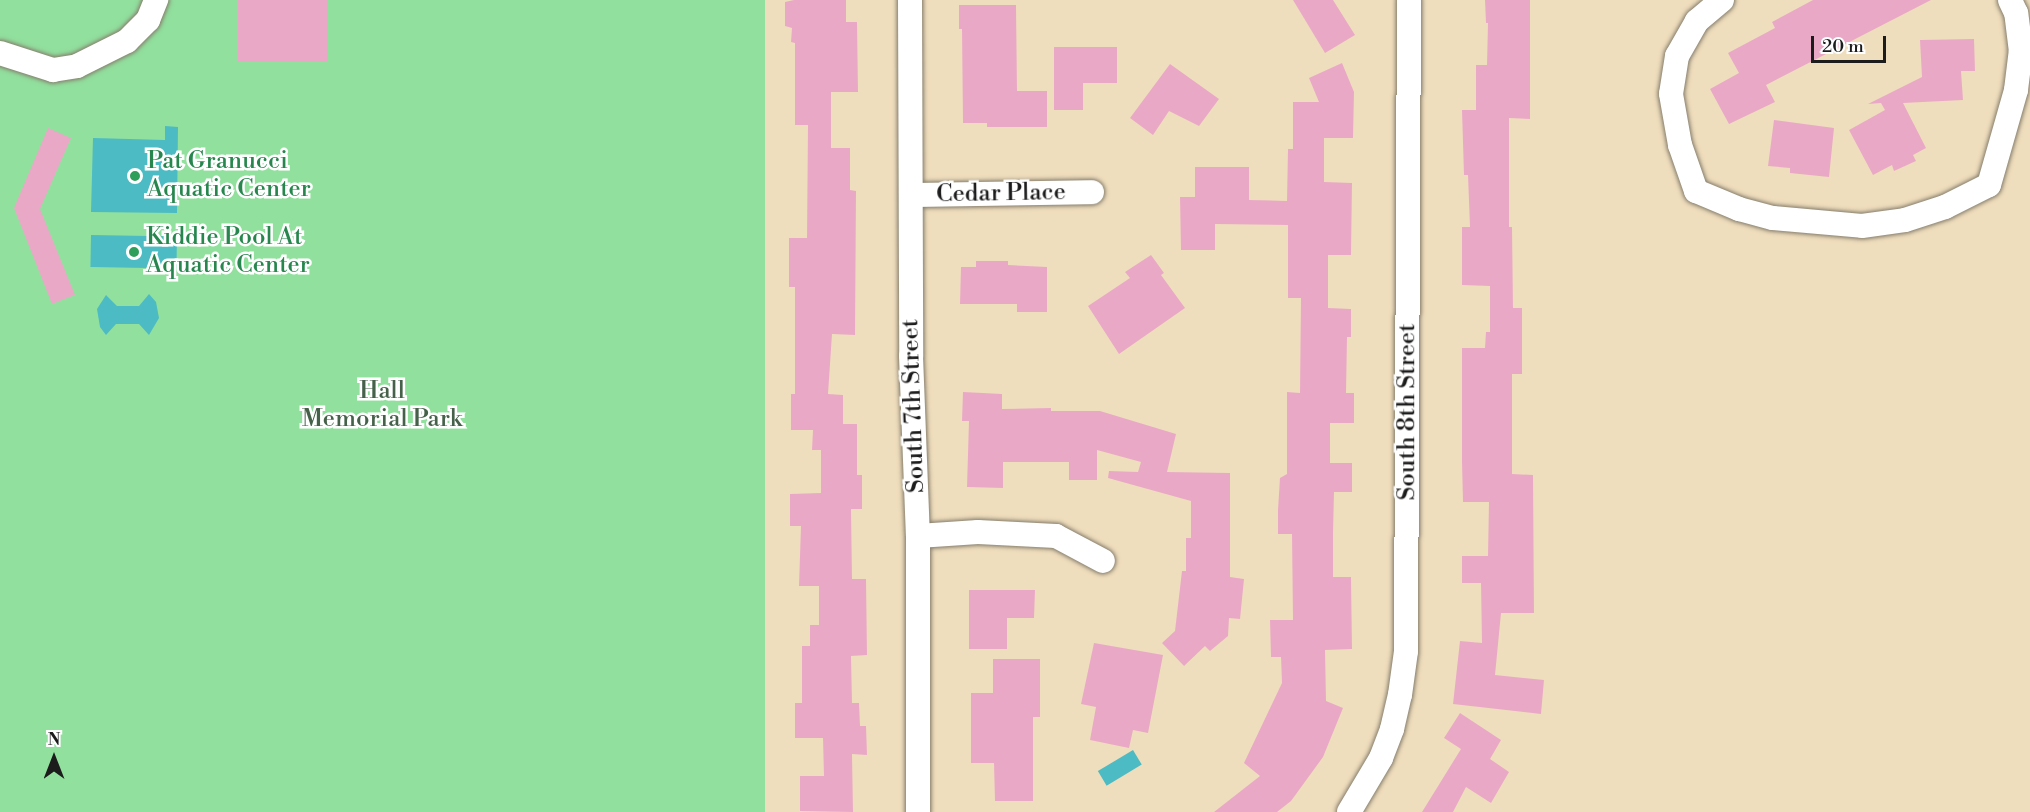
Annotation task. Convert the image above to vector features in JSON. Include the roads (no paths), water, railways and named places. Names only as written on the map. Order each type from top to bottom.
[{"type":"street","points":[[0,52],[53,70],[77,66],[127,42],[148,20],[156,0]]},
{"type":"street","name":"South 7th Street","points":[[910,0],[911,356],[918,536],[918,812]]},
{"type":"street","name":"South 8th Street","points":[[1349,812],[1381,758],[1392,729],[1406,651],[1409,0]]},
{"type":"street","points":[[1722,0],[1697,21],[1677,56],[1671,94],[1680,145],[1696,191],[1739,209],[1773,218],[1862,226],[1905,220],[1989,185],[2016,90],[2021,52],[2016,13],[2010,0]]},
{"type":"street","name":"Cedar Place","points":[[911,195],[1092,192]]},
{"type":"street","points":[[918,536],[978,532],[1056,536],[1103,561]]},
{"type":"water","name":"Pat Granucci Aquatic Center","points":[[165,126],[178,127],[177,213],[91,212],[93,138],[165,140]]},
{"type":"water","name":"Kiddie Pool At Aquatic Center","points":[[91,235],[177,237],[176,268],[90,267]]},
{"type":"water","points":[[149,294],[156,302],[159,318],[149,335],[139,324],[116,324],[106,335],[100,327],[97,309],[106,295],[117,306],[139,306]]},
{"type":"water","points":[[1133,750],[1142,765],[1107,786],[1098,771]]},
{"type":"place","name":"Pat Granucci Aquatic Center","points":[[135,176]]},
{"type":"place","name":"Kiddie Pool At Aquatic Center","points":[[134,252]]},
{"type":"park label","name":"Hall Memorial Park","points":[[382,406]]}]
